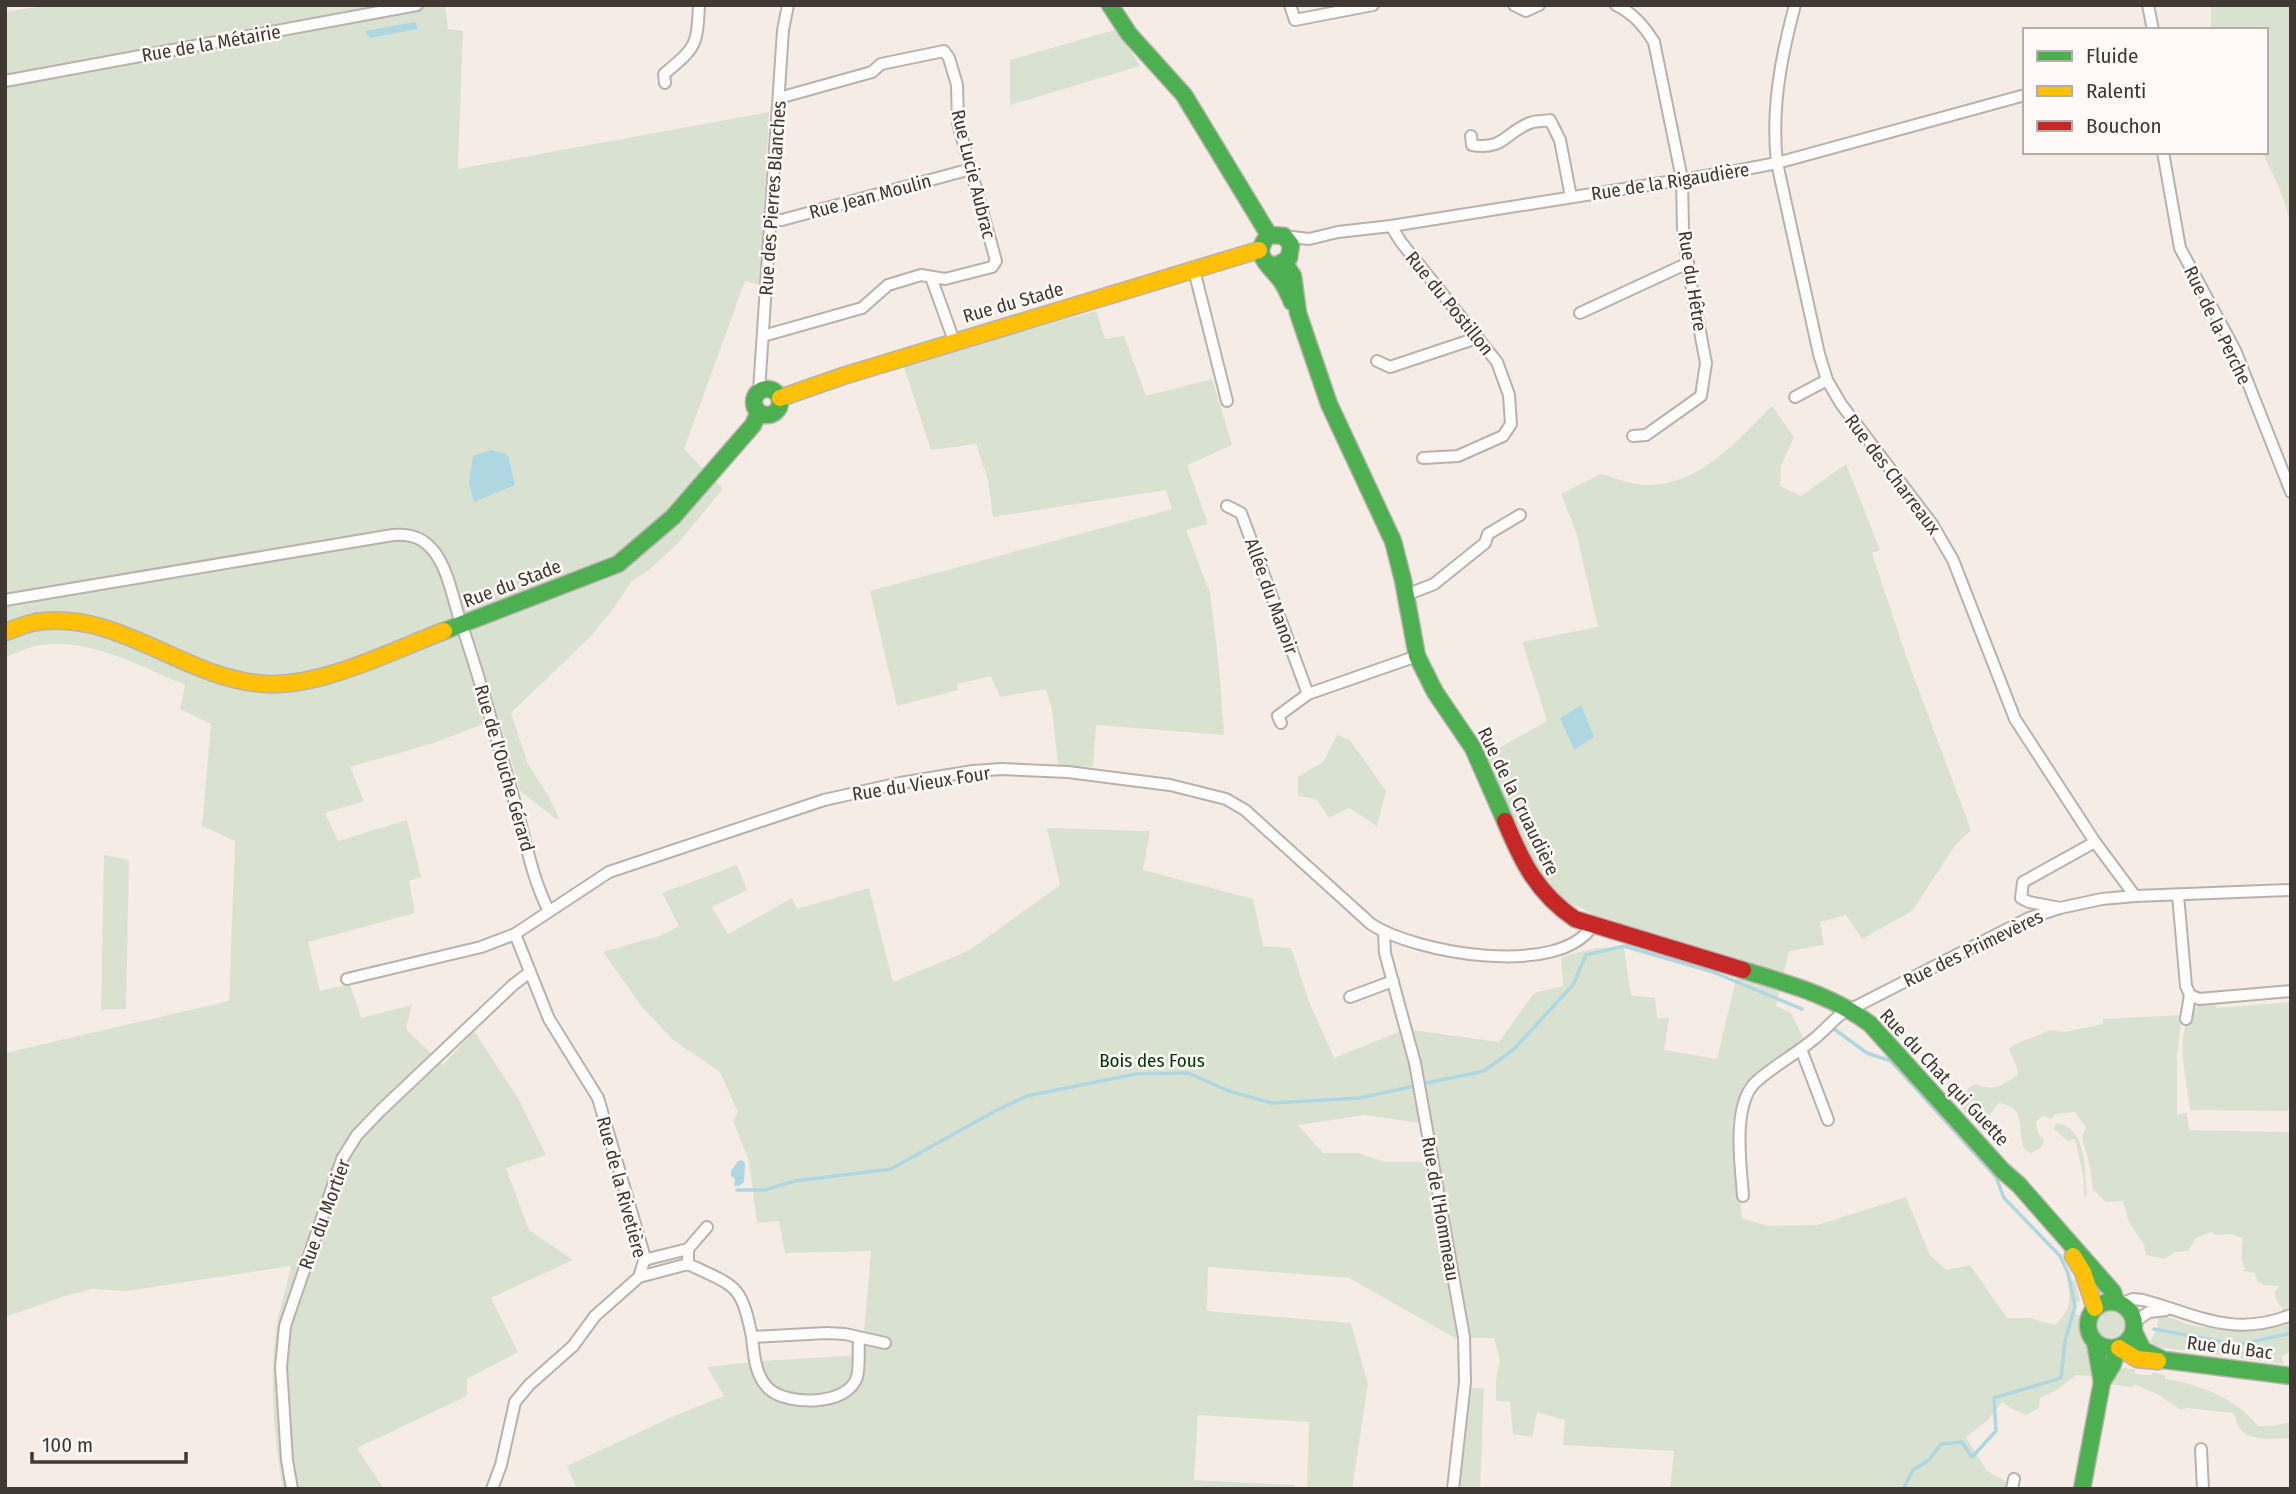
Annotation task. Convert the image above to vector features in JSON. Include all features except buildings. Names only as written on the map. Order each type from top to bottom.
[{"type":"main road","points":[[1110,5],[1129,34],[1184,95],[1276,235],[1289,240],[1289,257],[1276,266],[1263,256]]},
{"type":"main road","points":[[1276,235],[1261,243],[1263,256],[1282,282],[1298,313]]},
{"type":"main road","name":"Rue du Stade","points":[[780,398],[954,341],[1195,270],[1263,256]]},
{"type":"main road","name":"Rue de la Cruaudière","points":[[1289,257],[1298,313],[1329,404],[1401,563],[1417,656],[1441,701],[1474,749],[1527,867],[1541,891],[1562,912],[1593,925],[1802,988],[1849,1009]]},
{"type":"main road","points":[[771,389],[780,398],[779,406],[767,415],[759,412],[754,402],[759,391],[771,389]]},
{"type":"main road","name":"Rue du Stade","points":[[5,632],[43,622],[81,622],[106,628],[224,677],[261,684],[291,685],[326,676],[608,568],[641,548],[670,521],[753,425],[759,412]]},
{"type":"main road","name":"Rue du Chat qui Guette","points":[[1849,1009],[1881,1035],[2007,1176],[2076,1260],[2095,1308]]},
{"type":"main road","name":"Rue du Chat qui Guette","points":[[2007,1176],[2019,1185],[2113,1292],[2118,1303]]},
{"type":"main road","points":[[2102,1382],[2095,1342],[2088,1329],[2088,1321],[2100,1304],[2118,1303],[2126,1308],[2143,1350],[2164,1360]]},
{"type":"main road","points":[[2082,1489],[2102,1382],[2117,1354],[2126,1345],[2134,1327]]},
{"type":"main road","points":[[2095,1342],[2117,1354]]},
{"type":"main road","name":"Rue du Bac","points":[[2117,1354],[2153,1363],[2164,1360],[2291,1376]]},
{"type":"street","name":"Rue de la Métairie","points":[[5,81],[417,5]]},
{"type":"street","points":[[665,83],[664,74],[693,49],[698,38],[699,5]]},
{"type":"street","name":"Rue des Pierres Blanches","points":[[759,391],[783,30],[788,5]]},
{"type":"street","points":[[1290,5],[1295,20],[1373,5]]},
{"type":"street","points":[[1514,5],[1526,11],[1539,5]]},
{"type":"street","name":"Rue du Hêtre","points":[[1616,5],[1631,13],[1654,43],[1682,179],[1688,263],[1706,363],[1701,397],[1646,435],[1633,436]]},
{"type":"street","name":"Rue des Charreaux","points":[[1795,5],[1780,70],[1774,135],[1777,163],[1819,355],[1827,380],[1856,426],[1933,524],[1953,560],[2015,719],[2095,842],[2135,896]]},
{"type":"street","points":[[2148,5],[2153,28]]},
{"type":"street","name":"Rue Lucie Aubrac","points":[[763,336],[862,308],[888,285],[921,275],[945,279],[992,267],[996,261],[958,123],[957,85],[949,58],[944,51],[881,64],[872,72],[779,97]]},
{"type":"street","name":"Rue de la Rigaudière","points":[[1276,235],[1309,239],[1338,232],[1391,226],[1777,163],[2023,95]]},
{"type":"street","points":[[1471,135],[1472,145],[1486,148],[1501,142],[1531,122],[1550,120],[1560,140],[1571,197]]},
{"type":"street","name":"Rue de la Perche","points":[[2163,154],[2180,248],[2235,350],[2291,492]]},
{"type":"street","name":"Rue Jean Moulin","points":[[770,220],[782,220],[971,169]]},
{"type":"street","name":"Rue du Postillon","points":[[1391,226],[1497,362],[1509,395],[1511,424],[1503,436],[1458,456],[1423,458]]},
{"type":"street","name":"Rue de la Rigaudière","points":[[1289,257],[1309,239]]},
{"type":"street","points":[[1580,313],[1688,263]]},
{"type":"street","points":[[1195,270],[1227,401]]},
{"type":"street","points":[[930,277],[954,341]]},
{"type":"street","points":[[1377,361],[1390,367],[1477,338]]},
{"type":"street","points":[[1796,397],[1827,380]]},
{"type":"street","name":"Allée du Manoir","points":[[1227,506],[1241,513],[1308,694]]},
{"type":"street","points":[[1406,595],[1434,584],[1485,543],[1488,534],[1520,515]]},
{"type":"street","name":"Rue de l'Ouche Gérard","points":[[5,600],[409,534],[432,549],[441,563],[490,713],[527,846],[549,912]]},
{"type":"street","points":[[1281,723],[1278,716],[1308,694],[1417,656]]},
{"type":"street","name":"Rue du Vieux Four","points":[[347,979],[481,947],[515,933],[608,872],[824,800],[900,783],[1002,769],[1069,772],[1170,785],[1226,799],[1245,810],[1370,924],[1384,933],[1431,948],[1485,956],[1522,956],[1561,950],[1579,940],[1593,925]]},
{"type":"street","points":[[2060,908],[2021,898],[2023,881],[2095,842]]},
{"type":"street","name":"Rue des Primevères","points":[[1743,1196],[1739,1144],[1741,1115],[1751,1087],[1849,1009],[2029,918],[2060,908],[2102,899],[2135,896],[2291,890]]},
{"type":"street","points":[[2178,895],[2186,986],[2190,995],[2186,1019]]},
{"type":"street","name":"Rue de la Rivetière","points":[[492,1489],[501,1465],[515,1402],[528,1385],[573,1346],[595,1316],[639,1277],[644,1260],[598,1098],[550,1019],[515,933]]},
{"type":"street","name":"Rue de l'Hommeau","points":[[1384,933],[1385,953],[1415,1063],[1464,1338],[1465,1382],[1453,1489]]},
{"type":"street","name":"Rue du Mortier","points":[[292,1489],[282,1394],[281,1367],[285,1326],[328,1192],[342,1160],[357,1136],[380,1111],[530,972]]},
{"type":"street","points":[[1350,997],[1393,981]]},
{"type":"street","points":[[2190,995],[2199,999],[2291,991]]},
{"type":"street","points":[[1801,1049],[1828,1120]]},
{"type":"street","points":[[644,1260],[688,1249],[707,1227]]},
{"type":"street","points":[[688,1249],[688,1264]]},
{"type":"street","points":[[639,1277],[688,1264],[731,1285],[746,1306],[756,1367],[761,1379],[770,1390],[782,1396],[816,1401],[849,1389],[857,1378],[859,1339]]},
{"type":"street","points":[[2118,1303],[2133,1299],[2143,1300],[2202,1320],[2232,1325],[2270,1323],[2291,1315]]},
{"type":"street","points":[[2134,1327],[2149,1312],[2173,1311]]},
{"type":"street","points":[[752,1338],[827,1333],[885,1343]]},
{"type":"street","points":[[2201,1450],[2203,1489]]},
{"type":"green space","points":[[49,5],[445,5],[448,29],[463,31],[458,169],[769,112],[760,285],[745,281],[684,449],[723,489],[679,542],[650,569],[631,582],[589,638],[511,713],[528,764],[559,818],[556,819],[520,791],[499,718],[434,743],[350,767],[364,801],[325,813],[338,841],[407,820],[421,877],[409,881],[415,913],[308,942],[320,991],[350,984],[361,1018],[412,1005],[406,1029],[443,1065],[474,1031],[518,1098],[546,1155],[506,1168],[529,1230],[573,1260],[491,1298],[518,1352],[467,1379],[467,1396],[357,1448],[384,1489],[283,1489],[275,1430],[273,1369],[277,1322],[291,1266],[127,1291],[92,1289],[5,1317],[5,1053],[229,1001],[235,841],[202,826],[211,724],[180,709],[185,685],[113,655],[75,645],[36,646],[5,657],[5,12]]},
{"type":"green space","points":[[2211,5],[2291,5],[2291,223],[2279,187],[2263,154],[2268,154],[2268,28],[2211,28]]},
{"type":"green space","points":[[1118,29],[1140,66],[1010,105],[1010,60]]},
{"type":"green space","points":[[1096,311],[1105,339],[1124,336],[1146,396],[1212,379],[1232,445],[1187,465],[1208,524],[1186,530],[1210,593],[1224,735],[1096,725],[1093,767],[1058,765],[1052,710],[1046,689],[1000,697],[991,676],[957,684],[958,690],[897,706],[870,591],[1172,509],[1166,490],[993,517],[988,480],[976,444],[931,450],[903,364]]},
{"type":"green space","name":"Bois des Fous","points":[[1772,406],[1794,437],[1781,466],[1780,486],[1801,496],[1846,464],[1880,550],[1872,553],[1906,656],[1971,830],[1954,847],[1912,911],[1862,939],[1846,915],[1820,922],[1824,945],[1789,951],[1776,1006],[1791,1013],[1804,1039],[1744,1084],[1732,1124],[1742,1218],[1768,1226],[1817,1225],[1906,1197],[1930,1255],[1946,1270],[1970,1265],[2007,1318],[2030,1318],[2055,1325],[2066,1311],[2069,1302],[2068,1284],[2075,1279],[2080,1302],[2075,1303],[2076,1314],[2083,1317],[2083,1332],[2092,1376],[2076,1375],[2057,1390],[2040,1398],[2039,1408],[2026,1415],[2002,1402],[1987,1421],[1966,1437],[1987,1471],[2011,1484],[2009,1489],[1670,1489],[1674,1451],[1563,1445],[1565,1420],[1537,1412],[1532,1437],[1513,1434],[1510,1402],[1496,1401],[1496,1379],[1500,1360],[1494,1338],[1455,1338],[1349,1278],[1208,1267],[1207,1311],[1351,1323],[1368,1384],[1352,1489],[1307,1489],[1309,1422],[1198,1415],[1194,1480],[1294,1485],[1295,1489],[577,1489],[567,1466],[724,1396],[707,1367],[862,1355],[871,1251],[785,1253],[779,1221],[757,1223],[749,1161],[733,1121],[738,1112],[720,1072],[673,1040],[642,1007],[603,952],[662,935],[679,926],[662,893],[737,865],[747,890],[712,907],[728,934],[792,898],[797,909],[869,888],[893,982],[968,951],[1060,885],[1047,828],[1150,831],[1143,870],[1253,899],[1263,946],[1291,948],[1310,1004],[1334,1058],[1399,1032],[1408,1061],[1420,1123],[1365,1115],[1298,1125],[1323,1153],[1358,1153],[1384,1162],[1426,1162],[1438,1159],[1421,1062],[1412,1030],[1499,1042],[1534,993],[1563,986],[1561,957],[1596,948],[1624,947],[1631,995],[1655,998],[1657,1018],[1669,1018],[1664,1050],[1717,1059],[1740,962],[1595,915],[1562,899],[1533,868],[1483,757],[1547,721],[1522,642],[1598,627],[1576,532],[1561,494],[1601,474],[1630,483],[1648,485],[1685,477],[1717,458]]},
{"type":"green space","points":[[1337,735],[1350,740],[1386,791],[1377,826],[1349,808],[1329,818],[1316,799],[1298,796],[1298,777],[1324,761]]},
{"type":"green space","points":[[104,855],[129,860],[126,1009],[101,1010]]},
{"type":"green space","points":[[2214,1000],[2216,1008],[2291,1002],[2291,1091],[2288,1111],[2190,1110],[2183,1063],[2184,1030],[2189,1016],[2199,1006]]},
{"type":"green space","points":[[2182,1015],[2177,1055],[2177,1115],[2187,1113],[2189,1130],[2291,1132],[2291,1307],[2282,1311],[2283,1308],[2275,1297],[2279,1286],[2264,1285],[2257,1281],[2255,1273],[2243,1271],[2243,1238],[2231,1234],[2216,1235],[2212,1232],[2196,1238],[2188,1251],[2175,1252],[2165,1259],[2146,1255],[2144,1245],[2129,1222],[2123,1201],[2106,1202],[2093,1190],[2082,1137],[2086,1127],[2075,1112],[2055,1114],[2052,1119],[2042,1116],[2036,1122],[2038,1133],[2044,1140],[2042,1147],[2031,1153],[2025,1150],[2022,1143],[2020,1122],[2015,1110],[1999,1103],[1987,1119],[1968,1116],[1960,1105],[1965,1092],[1975,1084],[1993,1087],[2018,1075],[2009,1049],[2013,1045],[2051,1030],[2065,1032],[2103,1024],[2103,1019]]},
{"type":"green space","points":[[2056,1123],[2066,1126],[2079,1141],[2086,1174],[2087,1195],[2084,1197],[2084,1180],[2075,1139],[2068,1141],[2054,1129]]},
{"type":"green space","points":[[2111,1307],[2124,1312],[2129,1325],[2124,1338],[2111,1343],[2098,1338],[2093,1325],[2098,1312]]},
{"type":"green space","points":[[2158,1316],[2166,1316],[2190,1325],[2235,1330],[2269,1327],[2291,1319],[2291,1351],[2281,1357],[2284,1364],[2157,1347],[2150,1342],[2157,1328]]},
{"type":"green space","points":[[2127,1366],[2127,1369],[2135,1369],[2135,1374],[2151,1375],[2153,1372],[2165,1375],[2165,1379],[2190,1384],[2216,1394],[2240,1408],[2258,1426],[2291,1422],[2291,1441],[2288,1438],[2263,1438],[2245,1434],[2233,1413],[2187,1408],[2181,1410],[2157,1394],[2136,1385],[2130,1387],[2108,1384],[2115,1373]]},
{"type":"green space","points":[[1467,1388],[1484,1388],[1480,1489],[1458,1489]]},
{"type":"water","points":[[415,22],[418,29],[370,38],[365,31]]},
{"type":"water","points":[[491,450],[508,455],[515,485],[474,502],[469,483],[473,456]]},
{"type":"water","points":[[1581,705],[1594,737],[1574,750],[1560,718]]},
{"type":"water","points":[[738,1161],[745,1163],[744,1182],[734,1186],[735,1179],[731,1176],[731,1171]]},
{"type":"waterway","points":[[1422,1084],[1484,1071],[1514,1049],[1573,985],[1586,955],[1624,946],[1713,972],[1802,1009]]},
{"type":"waterway","points":[[1830,1026],[1867,1053],[1891,1061],[1996,1177],[2004,1198],[2060,1256],[2068,1273],[2075,1306],[2065,1341],[2061,1378],[1994,1398],[1996,1431],[1972,1457],[1962,1442],[1941,1444],[1929,1460],[1913,1470],[1903,1489]]},
{"type":"waterway","points":[[737,1190],[764,1190],[795,1181],[891,1169],[1027,1096],[1136,1074],[1188,1073],[1229,1091],[1272,1103],[1360,1098],[1414,1086]]},
{"type":"waterway","points":[[2154,1329],[2238,1345],[2291,1333]]},
{"type":"traffic: fast","points":[[1110,5],[1129,34],[1184,95],[1269,235]]},
{"type":"traffic: fast","points":[[1266,263],[1276,266],[1289,258],[1291,245],[1284,236],[1269,235],[1261,248],[1264,260],[1268,265],[1282,282],[1292,302]]},
{"type":"traffic: fast","points":[[1285,264],[1293,276],[1298,313],[1329,404],[1393,541],[1417,656],[1435,692],[1473,748],[1505,821]]},
{"type":"traffic: fast","points":[[767,389],[776,393],[780,402],[776,411],[767,415],[758,411],[754,402],[758,393],[767,389]]},
{"type":"traffic: fast","points":[[444,631],[618,564],[673,517],[753,425],[759,412]]},
{"type":"traffic: fast","points":[[1743,970],[1825,998],[1870,1024],[2003,1171],[2019,1185],[2113,1292],[2116,1302]]},
{"type":"traffic: fast","points":[[2111,1302],[2120,1303],[2127,1309],[2133,1316],[2134,1325],[2133,1334],[2127,1341],[2120,1347],[2111,1348],[2102,1347],[2095,1341],[2089,1334],[2088,1325],[2089,1316],[2095,1309],[2102,1303],[2111,1302]]},
{"type":"traffic: fast","points":[[2134,1332],[2143,1350],[2164,1360],[2291,1376]]},
{"type":"traffic: fast","points":[[2095,1342],[2102,1382]]},
{"type":"traffic: fast","points":[[2082,1489],[2102,1382],[2113,1364],[2117,1349]]},
{"type":"traffic: slow","points":[[780,398],[843,376],[1259,250]]},
{"type":"traffic: slow","points":[[5,632],[36,622],[66,621],[96,626],[208,671],[236,680],[266,684],[310,680],[333,674],[444,631]]},
{"type":"traffic: slow","points":[[2073,1256],[2083,1272],[2095,1308]]},
{"type":"traffic: slow","points":[[2119,1348],[2137,1359],[2158,1361]]},
{"type":"traffic: jam","points":[[1505,821],[1532,876],[1550,898],[1575,919],[1743,970]]}]
